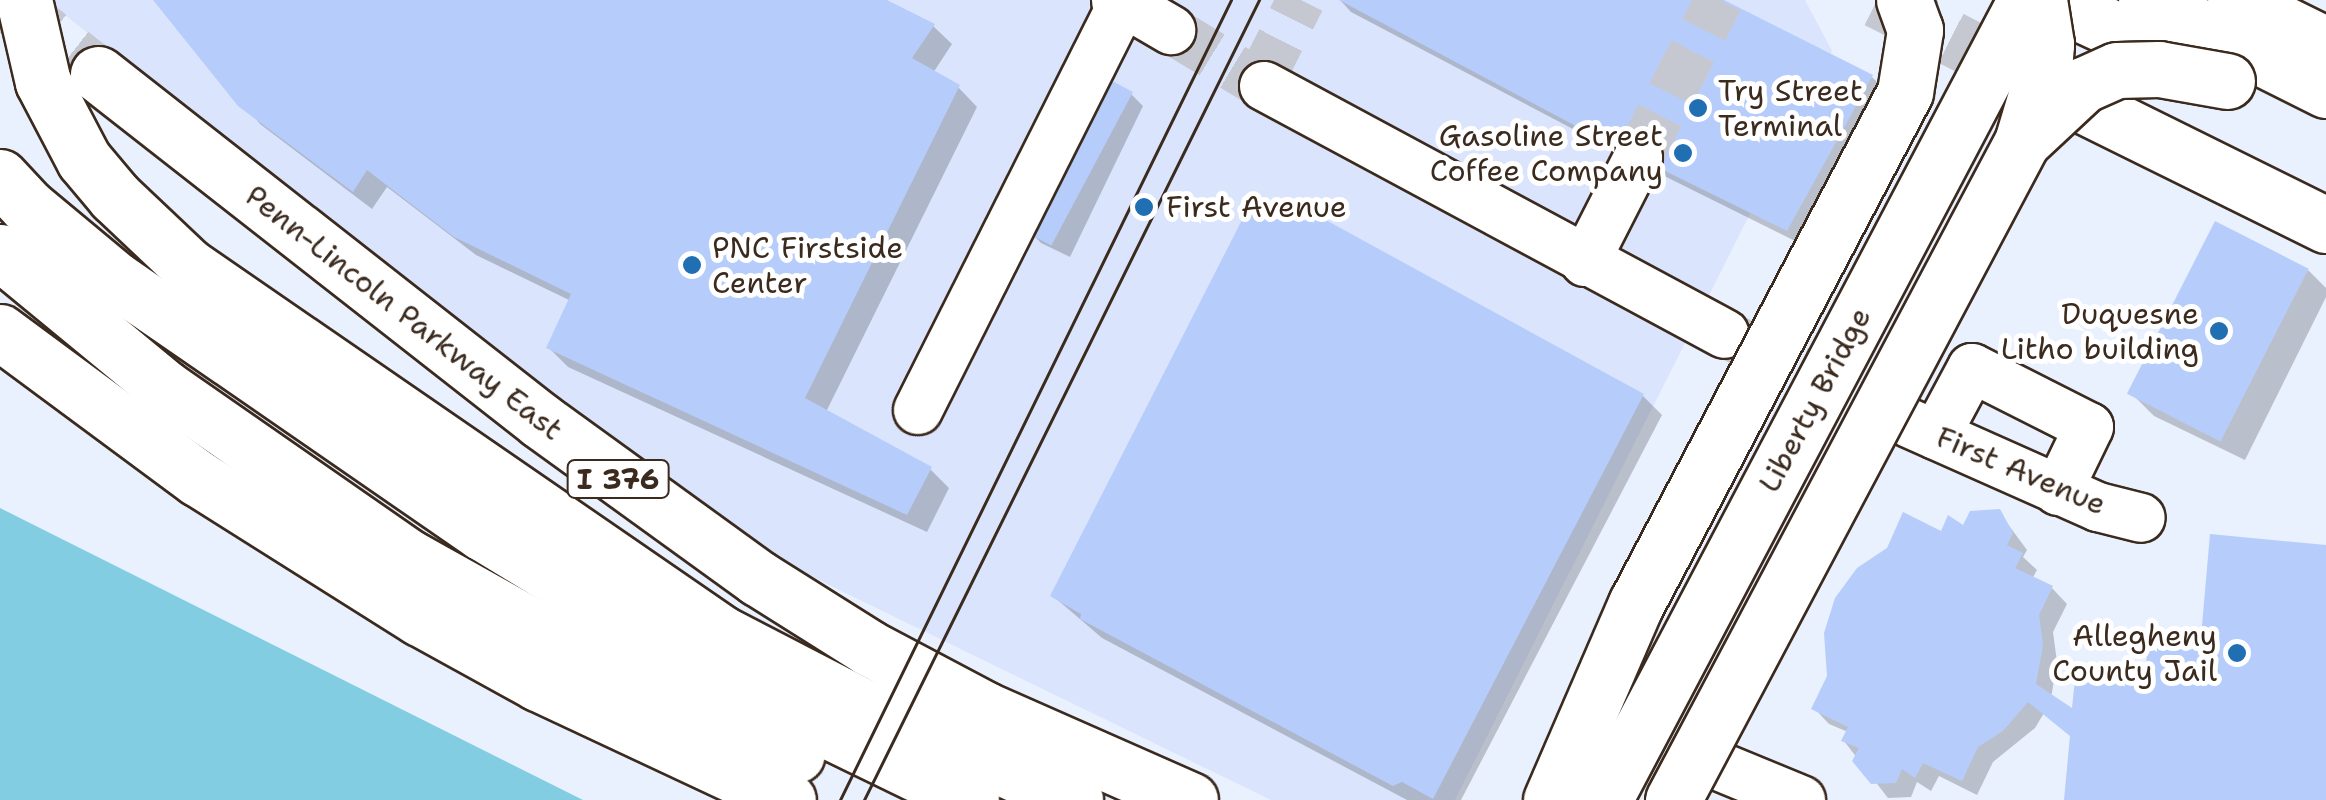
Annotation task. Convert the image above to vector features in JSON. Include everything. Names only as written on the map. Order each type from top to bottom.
[{"type":"main road","points":[[24,0],[43,82],[84,160],[114,197],[188,266],[721,633],[862,706],[1075,800]]},
{"type":"main road","points":[[1551,800],[1636,604],[1906,92],[1915,30],[1904,0]]},
{"type":"main road","points":[[2146,0],[2326,90]]},
{"type":"main road","points":[[2035,1],[2326,127]]},
{"type":"main road","points":[[1674,800],[2022,142],[2044,68],[2046,44],[2035,1]]},
{"type":"main road","name":"Liberty Bridge","points":[[1604,800],[2035,1]]},
{"type":"main road","points":[[2241,2],[2326,44]]},
{"type":"main road","points":[[2022,142],[2083,85],[2117,70],[2159,69],[2227,81]]},
{"type":"main road","name":"Penn-Lincoln Parkway East","points":[[98,74],[541,421],[758,578],[869,648],[986,710],[1190,800]]},
{"type":"main road","points":[[2075,101],[2326,225]]},
{"type":"main road","points":[[0,177],[28,207],[101,268],[483,533],[730,683],[971,800]]},
{"type":"main road","points":[[0,252],[165,388],[410,558],[596,662],[718,721],[905,800]]},
{"type":"main road","points":[[0,332],[200,480],[404,608],[538,683],[788,800]]},
{"type":"street","points":[[918,410],[1122,1],[1171,30]]},
{"type":"street","points":[[1264,86],[1725,334]]},
{"type":"street","points":[[1586,262],[1638,158]]},
{"type":"street","name":"First Avenue","points":[[2058,491],[2089,427],[1972,368],[1919,427],[2058,491],[2141,518]]},
{"type":"street","points":[[1716,765],[1801,800]]},
{"type":"shaded area","points":[[46,0],[1805,0],[1832,51],[1455,800],[1271,800],[712,528]]},
{"type":"water","points":[[0,508],[583,800],[0,800]]},
{"type":"building","name":"PNC Firstside Center","points":[[153,0],[887,0],[935,24],[912,58],[960,85],[805,398],[932,467],[907,515],[546,348],[571,294],[454,237],[367,170],[353,192],[238,106]]},
{"type":"building","name":"Try Street Terminal","points":[[1339,0],[1724,0],[1873,75],[1787,231],[1604,141]]},
{"type":"building","name":"First Avenue","points":[[1103,76],[1133,92],[1051,246],[1021,230]]},
{"type":"building","points":[[1291,201],[1644,394],[1433,799],[1402,782],[1393,786],[1080,619],[1081,614],[1050,596],[1244,216]]},
{"type":"building","name":"Duquesne Litho building","points":[[2215,221],[2309,269],[2220,442],[2127,394]]},
{"type":"building","points":[[2000,509],[2013,533],[2007,545],[2023,553],[2015,568],[2053,586],[2039,615],[2043,645],[2036,684],[2072,708],[2076,669],[2145,675],[2149,632],[2201,637],[2210,534],[2326,545],[2326,800],[2064,800],[2070,736],[2028,702],[2003,731],[1978,747],[1962,781],[1923,763],[1915,778],[1902,769],[1896,783],[1871,784],[1852,761],[1859,748],[1841,741],[1848,727],[1811,709],[1827,676],[1824,633],[1835,598],[1857,568],[1887,548],[1903,512],[1941,531],[1948,515],[1963,525],[1970,511]]},
{"type":"tunnel","points":[[1259,83],[1301,0]]},
{"type":"tunnel","points":[[1638,158],[1719,0]]},
{"type":"tunnel","points":[[1877,0],[2035,81]]},
{"type":"tunnel","points":[[6,2],[98,74]]},
{"type":"tunnel","points":[[1171,30],[1264,86]]},
{"type":"tunnel","points":[[1733,338],[1902,420]]},
{"type":"tram line","points":[[840,800],[1231,0]]},
{"type":"tram line","points":[[864,800],[1259,0]]},
{"type":"place","name":"Try Street Terminal","points":[[1698,108]]},
{"type":"place","name":"Gasoline Street Coffee Company","points":[[1683,153]]},
{"type":"place","name":"First Avenue","points":[[1144,207]]},
{"type":"place","name":"PNC Firstside Center","points":[[692,265]]},
{"type":"place","name":"Duquesne Litho building","points":[[2219,331]]},
{"type":"place","name":"Allegheny County Jail","points":[[2237,653]]}]
